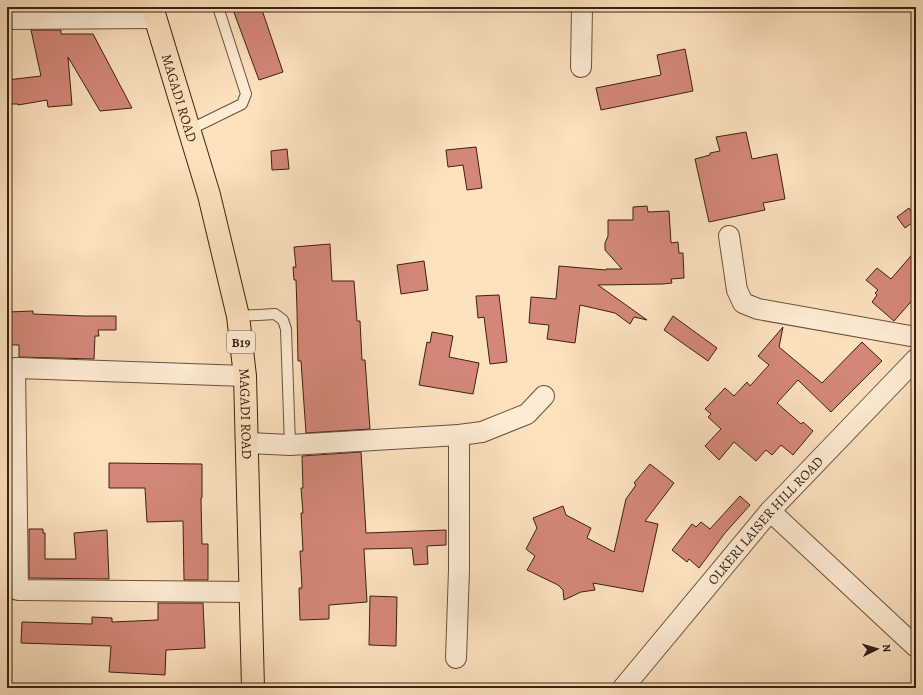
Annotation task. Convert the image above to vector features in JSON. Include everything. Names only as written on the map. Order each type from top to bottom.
[{"type":"highway","name":"MAGADI ROAD","points":[[153,13],[209,195],[238,316],[246,376],[253,688]]},
{"type":"street","points":[[580,67],[582,7]]},
{"type":"street","points":[[7,19],[153,13]]},
{"type":"street","points":[[729,236],[737,290],[744,303],[758,309],[916,337]]},
{"type":"street","name":"OLKERI LAISER HILL ROAD","points":[[623,688],[770,511],[916,359]]},
{"type":"street","points":[[246,376],[11,370],[18,590],[251,592]]},
{"type":"street","points":[[247,443],[290,445],[459,435],[482,432],[528,414],[544,396]]},
{"type":"street","points":[[456,658],[459,570],[459,435]]},
{"type":"street","points":[[770,511],[916,647]]},
{"type":"lane","points":[[189,130],[242,104],[246,94],[218,7]]},
{"type":"lane","points":[[238,316],[275,314],[283,320],[286,329],[290,445]]},
{"type":"building","points":[[232,7],[261,7],[283,72],[259,80]]},
{"type":"building","points":[[31,30],[61,30],[61,34],[93,34],[132,108],[100,111],[68,57],[72,105],[48,107],[47,100],[18,105],[7,104],[7,80],[41,76]]},
{"type":"building","points":[[685,49],[693,91],[601,110],[596,88],[661,75],[657,55]]},
{"type":"building","points":[[746,132],[752,159],[777,154],[785,199],[763,203],[765,210],[709,222],[695,159],[720,151],[716,137]]},
{"type":"building","points":[[476,147],[482,188],[467,190],[463,165],[448,167],[446,150]]},
{"type":"building","points":[[287,149],[289,169],[272,170],[271,151]]},
{"type":"building","points":[[647,206],[648,212],[669,211],[671,243],[678,242],[679,253],[683,253],[684,278],[671,279],[672,283],[663,284],[598,285],[647,320],[634,317],[630,324],[615,313],[580,305],[575,343],[547,339],[549,325],[529,323],[531,297],[556,299],[559,266],[606,270],[622,269],[605,250],[605,243],[608,236],[608,220],[633,220],[633,207]]},
{"type":"building","points":[[909,208],[916,220],[905,228],[897,217]]},
{"type":"building","points":[[330,244],[332,281],[354,281],[357,321],[360,321],[362,360],[365,360],[370,429],[306,433],[301,361],[298,361],[296,280],[294,280],[293,267],[296,267],[294,247]]},
{"type":"building","points":[[916,250],[916,296],[894,321],[872,302],[877,295],[875,293],[878,290],[866,280],[877,268],[891,279]]},
{"type":"building","points":[[424,261],[428,290],[401,294],[397,265]]},
{"type":"building","points":[[499,295],[507,362],[490,364],[484,317],[478,318],[476,296]]},
{"type":"building","points":[[33,311],[33,314],[116,316],[116,330],[98,330],[99,336],[95,336],[94,359],[19,357],[19,345],[8,345],[8,312]]},
{"type":"building","points":[[673,316],[717,348],[708,361],[664,330]]},
{"type":"building","points":[[783,327],[779,347],[822,383],[862,342],[882,361],[831,412],[798,380],[777,403],[801,424],[803,422],[813,431],[793,455],[781,445],[772,455],[766,450],[756,461],[734,442],[719,460],[705,446],[721,429],[708,417],[711,414],[705,409],[725,388],[734,396],[747,382],[750,386],[769,365],[758,356]]},
{"type":"building","points":[[432,332],[453,336],[449,357],[479,363],[473,394],[419,385],[427,342],[430,343]]},
{"type":"building","points":[[361,452],[366,533],[446,530],[446,545],[427,546],[428,564],[414,565],[412,548],[364,549],[367,602],[329,605],[329,619],[300,620],[299,588],[302,588],[300,551],[303,551],[301,513],[303,513],[301,488],[303,488],[302,456]]},
{"type":"building","points":[[109,463],[202,464],[202,544],[208,544],[208,580],[184,580],[183,521],[147,522],[145,488],[109,488]]},
{"type":"building","points":[[650,464],[674,483],[645,521],[658,524],[643,592],[593,583],[595,590],[581,592],[564,600],[563,590],[558,585],[527,570],[535,556],[526,549],[537,528],[533,518],[563,506],[566,515],[591,528],[587,538],[614,552],[626,499],[636,485],[634,483]]},
{"type":"building","points":[[740,496],[750,505],[725,533],[699,568],[689,559],[687,562],[672,550],[692,524],[696,527],[701,522],[710,529]]},
{"type":"building","points":[[29,529],[43,529],[43,533],[45,533],[45,559],[76,559],[74,533],[107,530],[109,579],[29,578]]},
{"type":"building","points":[[370,596],[397,597],[396,646],[369,645]]},
{"type":"building","points":[[158,603],[203,603],[205,648],[166,650],[165,675],[109,672],[111,646],[21,643],[22,622],[92,624],[92,617],[112,618],[112,622],[158,620]]}]
